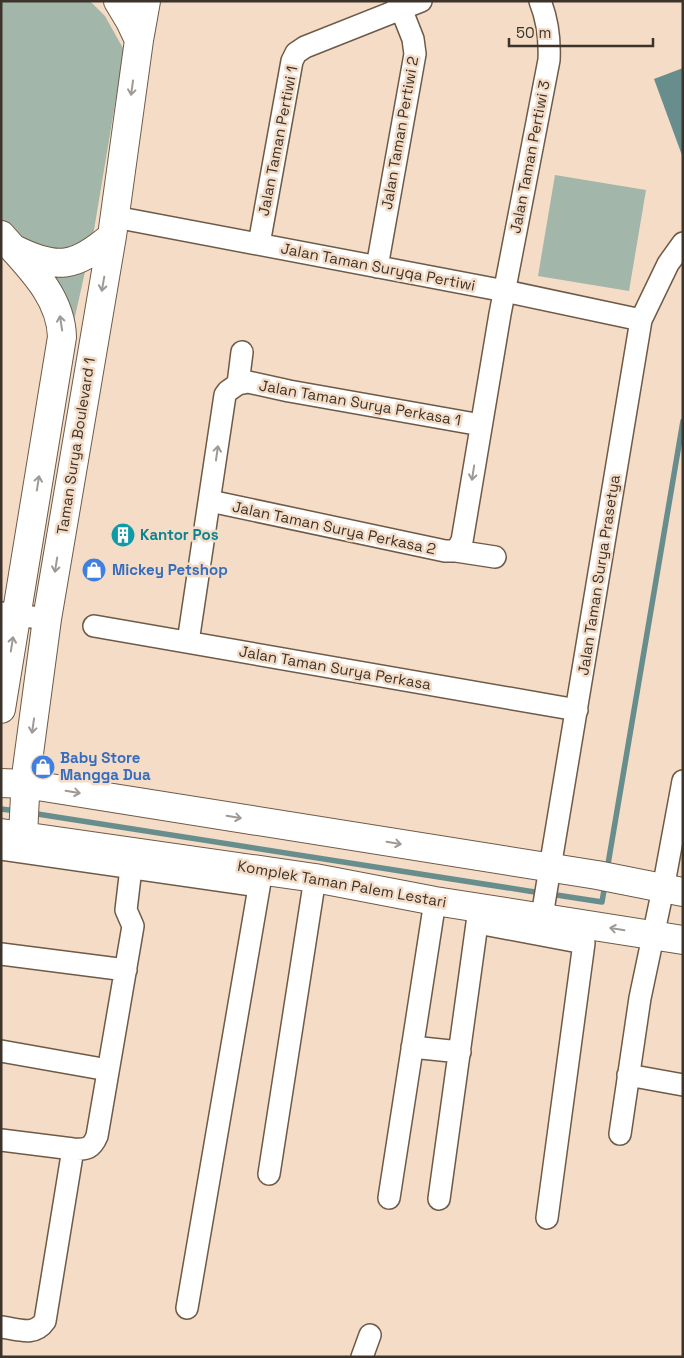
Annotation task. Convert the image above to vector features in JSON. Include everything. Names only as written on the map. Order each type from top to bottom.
[{"type":"street","points":[[118,1],[130,20],[139,40]]},
{"type":"street","name":"Taman Surya Boulevard 1","points":[[14,839],[17,788],[114,227],[146,1]]},
{"type":"street","name":"Jalan Taman Pertiwi 1","points":[[259,244],[292,61],[296,53],[305,47],[399,5],[421,1]]},
{"type":"street","name":"Jalan Taman Pertiwi 3","points":[[500,314],[549,60],[550,38],[546,15],[540,1]]},
{"type":"street","name":"Jalan Taman Pertiwi 2","points":[[377,267],[416,54],[413,39],[399,5]]},
{"type":"street","points":[[7,242],[41,261],[65,263],[86,257],[114,227]]},
{"type":"street","name":"Jalan Taman Suryqa Pertiwi","points":[[114,227],[259,244],[505,291],[641,320]]},
{"type":"street","name":"Taman Surya Boulevard 1","points":[[1,709],[9,615],[62,337],[55,303],[44,285],[7,242]]},
{"type":"street","name":"Jalan Taman Surya Prasetya","points":[[543,910],[641,320],[668,264],[683,243]]},
{"type":"street","name":"Jalan Taman Surya Perkasa 2","points":[[210,501],[445,552],[456,551],[462,541],[500,314]]},
{"type":"street","points":[[188,642],[226,395],[228,391],[238,384],[242,352]]},
{"type":"street","name":"Jalan Taman Surya Perkasa 1","points":[[238,384],[248,382],[481,425]]},
{"type":"street","points":[[456,551],[495,557]]},
{"type":"street","points":[[9,615],[47,619]]},
{"type":"street","name":"Jalan Taman Surya Perkasa","points":[[94,626],[577,710]]},
{"type":"street","points":[[620,1134],[652,935],[673,890],[683,781]]},
{"type":"street","points":[[17,788],[550,874],[609,877],[673,890]]},
{"type":"street","points":[[14,839],[131,868],[261,878],[187,1308]]},
{"type":"street","name":"Komplek Taman Palem Lestari","points":[[14,839],[261,878],[315,878],[435,901],[479,915],[543,910],[652,935],[683,940]]},
{"type":"street","points":[[1,1140],[85,1150],[93,1146],[97,1136],[133,926],[126,910],[131,868]]},
{"type":"street","points":[[269,1174],[315,878]]},
{"type":"street","points":[[389,1198],[435,901]]},
{"type":"street","points":[[439,1199],[479,915],[584,943],[546,1218]]},
{"type":"street","points":[[1,954],[126,970]]},
{"type":"street","points":[[412,1047],[460,1052]]},
{"type":"street","points":[[1,1051],[108,1070]]},
{"type":"street","points":[[628,1075],[683,1085]]},
{"type":"street","points":[[1,1327],[33,1331],[40,1328],[45,1321],[73,1149]]},
{"type":"street","points":[[362,1357],[370,1336]]},
{"type":"green space","points":[[1,1],[90,1],[105,16],[124,50],[93,236],[74,321],[1,228]]},
{"type":"green space","points":[[555,175],[646,190],[629,291],[538,276]]},
{"type":"water","points":[[683,68],[683,158],[654,79]]},
{"type":"waterway","points":[[607,870],[683,421]]},
{"type":"waterway","points":[[1,809],[17,811]]},
{"type":"waterway","points":[[31,813],[541,893]]},
{"type":"waterway","points":[[550,894],[602,902],[605,884]]},
{"type":"place","name":"Kantor Pos","points":[[123,535]]},
{"type":"place","name":"Mickey Petshop","points":[[94,570]]},
{"type":"place","name":"Baby Store Mangga Dua","points":[[43,767]]}]
